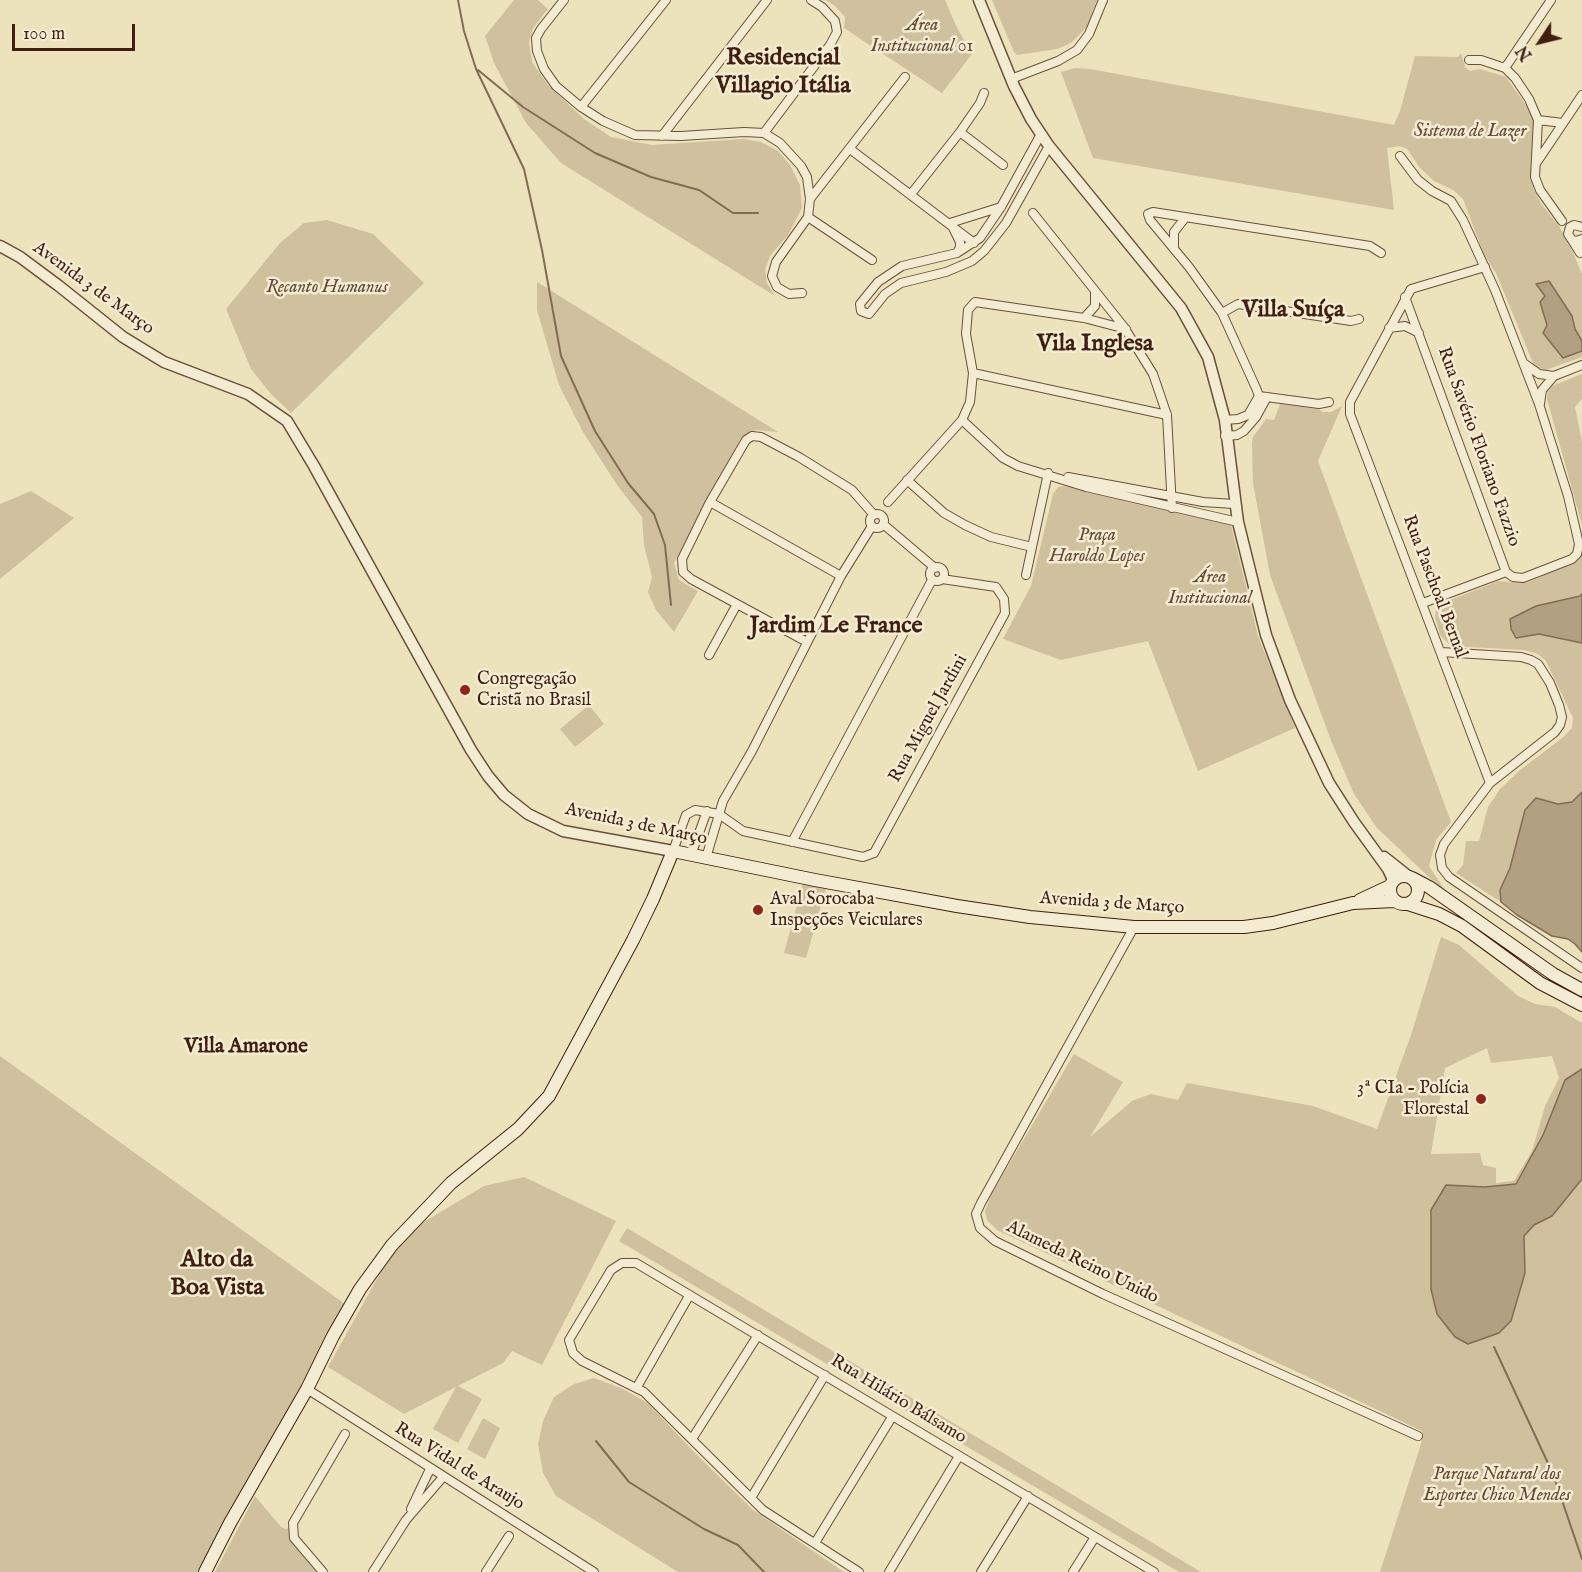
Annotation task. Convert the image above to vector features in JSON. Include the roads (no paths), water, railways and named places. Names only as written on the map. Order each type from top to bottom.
[{"type":"main road","name":"Avenida 3 de Março","points":[[673,851],[957,906],[1030,917],[1134,927],[1244,927],[1273,923],[1353,903],[1394,901]]},
{"type":"main road","points":[[205,1572],[360,1289],[392,1245],[451,1183],[518,1129],[549,1096],[633,940],[673,851]]},
{"type":"main road","points":[[1582,990],[1553,974],[1429,887],[1410,877],[1400,876],[1391,883],[1390,894],[1394,901],[1439,914],[1456,923],[1540,983],[1582,1005]]},
{"type":"main road","points":[[1408,904],[1418,893],[1417,884],[1410,877]]},
{"type":"main road","name":"Avenida 3 de Março","points":[[1353,903],[1391,883]]},
{"type":"street","points":[[564,0],[536,38],[537,51],[544,69],[556,86],[581,107],[603,122],[635,135],[764,133],[780,143],[801,166],[807,177],[810,199],[808,217],[776,262],[772,276],[777,287],[789,294],[802,293]]},
{"type":"street","points":[[581,107],[666,0]]},
{"type":"street","points":[[662,136],[767,0]]},
{"type":"street","points":[[764,133],[830,45],[837,32],[835,21],[822,7],[811,0]]},
{"type":"street","points":[[979,0],[1011,79],[1031,119],[1049,146],[1182,308],[1208,357],[1225,420],[1234,504],[1266,635],[1290,700],[1329,783],[1388,869],[1391,883]]},
{"type":"street","points":[[1011,79],[1058,61],[1077,50],[1089,34],[1103,0]]},
{"type":"street","points":[[1505,68],[1551,0]]},
{"type":"street","points":[[1469,60],[1481,60],[1505,68],[1523,88],[1538,120],[1535,177],[1540,190],[1562,221],[1581,255]]},
{"type":"street","points":[[810,199],[905,77]]},
{"type":"street","points":[[911,194],[960,132],[980,103],[984,93]]},
{"type":"street","points":[[1534,165],[1582,95]]},
{"type":"street","points":[[1538,120],[1563,123]]},
{"type":"street","points":[[960,132],[1004,165]]},
{"type":"street","points":[[1041,134],[988,229],[974,243],[957,253],[902,266],[878,282],[860,304],[861,311],[869,314],[885,294],[893,288],[919,278],[946,272],[972,261],[1006,223],[1049,146]]},
{"type":"street","points":[[850,149],[974,243]]},
{"type":"street","points":[[1400,156],[1418,180],[1451,201],[1458,209],[1485,267],[1539,404],[1568,496],[1579,544],[1577,554],[1572,559],[1533,574],[1517,578],[1506,572],[1424,603]]},
{"type":"street","points":[[807,177],[819,179],[828,175]]},
{"type":"street","points":[[950,223],[1001,207]]},
{"type":"street","points":[[1226,436],[1237,435],[1244,431],[1256,417],[1263,396],[1222,313],[1174,248],[1150,220],[1148,214],[1153,212],[1370,246],[1381,253]]},
{"type":"street","points":[[1034,213],[1125,329],[1153,374],[1167,415],[1172,508]]},
{"type":"street","points":[[808,217],[872,260]]},
{"type":"street","points":[[1174,248],[1174,232],[1185,218]]},
{"type":"street","points":[[1562,221],[1579,225]]},
{"type":"street","points":[[950,223],[960,242],[957,253]]},
{"type":"street","points":[[1570,237],[1570,227],[1579,225]]},
{"type":"street","points":[[1570,237],[1576,241],[1582,240],[1581,255]]},
{"type":"street","name":"Avenida 3 de Março","points":[[0,246],[20,257],[59,285],[123,337],[164,362],[248,394],[287,421],[471,750],[504,795],[528,814],[563,831],[673,851]]},
{"type":"street","points":[[902,266],[919,278]]},
{"type":"street","points":[[1389,328],[1411,289],[1485,267]]},
{"type":"street","points":[[1084,318],[1095,306],[1095,292]]},
{"type":"street","name":"Rua Savério Floriano Fazzio","points":[[1405,297],[1506,572]]},
{"type":"street","points":[[888,502],[962,420],[970,402],[973,373],[966,334],[968,310],[975,302],[1084,318],[1125,329]]},
{"type":"street","points":[[1222,313],[1238,304],[1351,321],[1359,319]]},
{"type":"street","name":"Rua Savério Floriano Fazzio","points":[[1389,328],[1405,326],[1419,333]]},
{"type":"street","name":"Rua Paschoal Bernal","points":[[1389,328],[1350,402],[1350,414],[1424,603],[1490,783]]},
{"type":"street","points":[[1524,363],[1539,374],[1554,376]]},
{"type":"street","points":[[1539,404],[1542,390],[1554,376],[1582,365]]},
{"type":"street","points":[[973,373],[1167,415]]},
{"type":"street","points":[[1225,420],[1248,415],[1263,396]]},
{"type":"street","points":[[1263,396],[1319,404],[1329,402]]},
{"type":"street","points":[[962,420],[1003,458],[1038,473],[1171,497],[1234,504]]},
{"type":"street","points":[[807,642],[682,572],[682,559],[710,502],[746,440],[752,436],[774,443],[852,490],[874,515],[882,517],[883,524],[935,568],[942,570],[944,574],[942,579],[938,581],[932,579]]},
{"type":"street","points":[[1048,475],[1172,508],[1238,522]]},
{"type":"street","points":[[1026,575],[1048,475]]},
{"type":"street","points":[[908,480],[944,513],[965,525],[991,537],[1032,547]]},
{"type":"street","points":[[710,502],[842,576]]},
{"type":"street","points":[[706,858],[723,801],[752,751],[842,576],[872,526],[870,520],[874,515]]},
{"type":"street","points":[[872,526],[879,527],[883,524]]},
{"type":"street","points":[[673,851],[686,816],[695,810],[719,814],[743,831],[792,842],[932,579],[930,573],[935,568]]},
{"type":"street","name":"Rua Miguel Jardini","points":[[792,842],[864,856],[874,853],[1005,613],[1004,599],[996,587],[942,579]]},
{"type":"street","points":[[709,655],[737,604]]},
{"type":"street","points":[[1441,652],[1521,657],[1532,660],[1544,672],[1555,693],[1562,717],[1560,725],[1555,732],[1490,783],[1444,844],[1440,855],[1442,868],[1449,877],[1582,968]]},
{"type":"street","points":[[691,855],[707,811]]},
{"type":"street","points":[[1368,843],[1410,877]]},
{"type":"street","name":"Alameda Reino Unido","points":[[1134,927],[981,1203],[976,1214],[980,1228],[995,1241],[1103,1294],[1418,1436]]},
{"type":"street","name":"Rua Hilário Bálsamo","points":[[637,1387],[582,1361],[573,1353],[569,1340],[611,1270],[622,1263],[636,1263],[1154,1572]]},
{"type":"street","points":[[689,1296],[637,1387],[763,1510],[859,1572]]},
{"type":"street","points":[[692,1439],[758,1335]]},
{"type":"street","points":[[751,1498],[825,1375]]},
{"type":"street","name":"Rua Vidal de Araujo","points":[[307,1389],[594,1572]]},
{"type":"street","points":[[815,1543],[892,1417]]},
{"type":"street","points":[[323,1572],[294,1538],[293,1523],[345,1434]]},
{"type":"street","points":[[889,1572],[959,1456]]},
{"type":"street","points":[[373,1572],[406,1520],[430,1469]]},
{"type":"street","points":[[406,1520],[442,1477]]},
{"type":"street","points":[[981,1572],[1028,1496]]},
{"type":"street","points":[[486,1572],[509,1536]]},
{"type":"street","points":[[1073,1572],[1095,1537]]},
{"type":"waterway","points":[[458,0],[464,31],[476,69],[524,169],[542,250],[561,356],[595,431],[628,483],[654,514],[665,545],[671,605]]},
{"type":"waterway","points":[[478,70],[523,107],[595,153],[651,177],[699,190],[733,213],[758,213]]},
{"type":"waterway","points":[[1494,1347],[1553,1474],[1582,1559]]},
{"type":"waterway","points":[[596,1441],[629,1482],[704,1529],[738,1545],[764,1572]]},
{"type":"place","name":"Congregação Cristã no Brasil","points":[[465,690]]},
{"type":"place","name":"Aval Sorocaba Inspeções Veiculares","points":[[758,910]]},
{"type":"place","name":"3ª CIa - Polícia Florestal","points":[[1481,1099]]},
{"type":"district","name":"Residencial Villagio Itália","points":[[783,73]]},
{"type":"district","name":"Villa Suíça","points":[[1293,311]]},
{"type":"district","name":"Vila Inglesa","points":[[1095,345]]},
{"type":"district","name":"Jardim Le France","points":[[836,627]]},
{"type":"district","name":"Villa Amarone","points":[[246,1048]]},
{"type":"district","name":"Alto da Boa Vista","points":[[217,1275]]},
{"type":"park label","name":"Área Institucional 01","points":[[922,36]]},
{"type":"park label","name":"Sistema de Lazer","points":[[1470,132]]},
{"type":"park label","name":"Recanto Humanus","points":[[327,288]]},
{"type":"park label","name":"Praça Haroldo Lopes","points":[[1097,546]]},
{"type":"park label","name":"Área Institucional","points":[[1210,588]]},
{"type":"park label","name":"Parque Natural dos Esportes Chico Mendes","points":[[1497,1485]]}]
